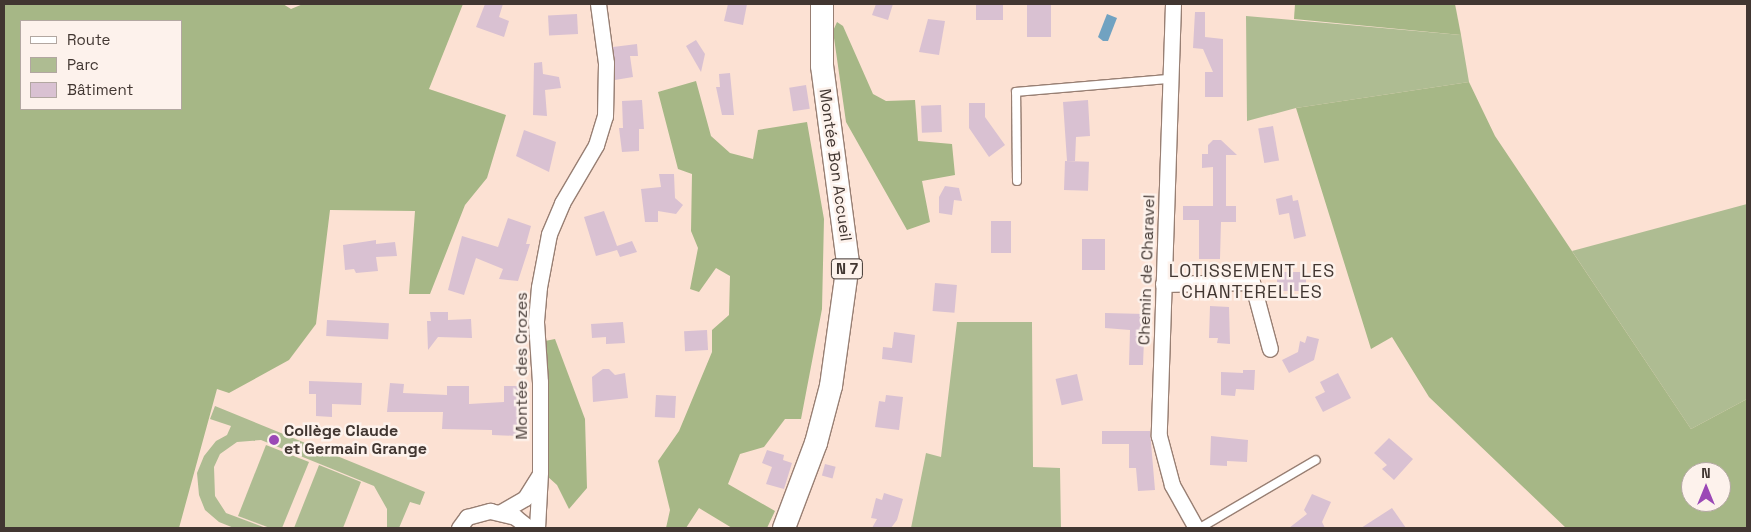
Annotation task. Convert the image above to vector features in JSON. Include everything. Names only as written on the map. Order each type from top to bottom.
[{"type":"main road","name":"Montée Bon Accueil","points":[[784,528],[816,443],[831,386],[848,263],[822,66],[822,4]]},
{"type":"street","name":"Montée des Crozes","points":[[537,528],[540,472],[540,382],[536,321],[542,262],[562,203],[596,145],[605,116],[606,63],[598,4]]},
{"type":"street","name":"Chemin de Charavel","points":[[1173,4],[1169,79],[1160,444],[1172,485],[1198,528]]},
{"type":"street","points":[[1163,284],[1252,282],[1270,349]]},
{"type":"street","name":"Montée des Crozes","points":[[501,512],[525,498],[540,472]]},
{"type":"street","name":"Montée des Crozes","points":[[459,528],[462,522],[474,513],[501,512],[515,517],[529,528]]},
{"type":"lane","points":[[1017,181],[1016,92],[1169,79]]},
{"type":"lane","points":[[1198,528],[1316,460]]},
{"type":"green space","points":[[4,4],[283,4],[291,9],[303,4],[463,4],[429,89],[506,115],[487,178],[465,205],[430,294],[409,294],[415,211],[330,210],[316,324],[289,360],[229,393],[217,389],[179,528],[4,528]]},
{"type":"green space","points":[[1295,4],[1455,4],[1461,35],[1294,19]]},
{"type":"green space","points":[[1246,16],[1461,35],[1469,82],[1296,108],[1247,121]]},
{"type":"green space","points":[[837,22],[843,26],[873,94],[886,101],[915,100],[918,141],[952,144],[955,175],[922,181],[930,222],[907,230],[846,122],[833,31]]},
{"type":"green space","points":[[696,81],[711,136],[730,153],[753,159],[758,130],[807,122],[824,219],[822,309],[801,419],[785,419],[764,447],[740,454],[728,484],[775,511],[767,528],[732,528],[699,508],[686,528],[666,528],[670,510],[658,461],[679,431],[712,352],[712,330],[729,315],[730,276],[716,268],[699,292],[690,289],[698,248],[691,231],[692,174],[678,169],[658,92]]},
{"type":"green space","points":[[1469,82],[1495,136],[1691,429],[1747,399],[1747,528],[1566,528],[1429,397],[1392,337],[1371,349],[1296,108]]},
{"type":"green space","points":[[1747,204],[1747,399],[1691,429],[1572,251]]},
{"type":"green space","points":[[957,322],[1032,322],[1033,467],[1060,468],[1061,528],[911,528],[926,453],[941,457]]},
{"type":"green space","points":[[555,339],[585,419],[587,488],[569,509],[557,485],[547,476],[545,341]]},
{"type":"green space","points":[[215,406],[425,492],[420,505],[410,502],[399,528],[387,528],[387,509],[374,486],[261,440],[237,442],[220,454],[214,467],[215,496],[226,513],[266,528],[234,528],[219,522],[205,510],[199,495],[197,473],[204,456],[216,441],[227,435],[231,426],[210,419]]},
{"type":"green space","points":[[266,445],[309,462],[282,528],[270,528],[238,516]]},
{"type":"green space","points":[[319,465],[361,482],[343,528],[294,528]]},
{"type":"water","points":[[1107,14],[1117,18],[1108,41],[1103,41],[1098,37]]},
{"type":"building","points":[[485,4],[503,4],[499,17],[509,21],[504,37],[476,27]]},
{"type":"building","points":[[728,4],[747,4],[743,25],[724,21]]},
{"type":"building","points":[[876,4],[893,4],[888,20],[872,15]]},
{"type":"building","points":[[976,4],[1003,4],[1003,20],[976,20]]},
{"type":"building","points":[[1027,5],[1051,5],[1051,37],[1027,37]]},
{"type":"building","points":[[1195,12],[1205,12],[1205,37],[1223,39],[1223,97],[1205,97],[1205,72],[1213,72],[1203,49],[1193,48]]},
{"type":"building","points":[[577,14],[578,34],[549,35],[548,16]]},
{"type":"building","points":[[928,19],[945,21],[939,55],[919,52]]},
{"type":"building","points":[[696,40],[705,54],[701,72],[686,46]]},
{"type":"building","points":[[637,44],[638,56],[630,56],[633,77],[615,80],[613,47]]},
{"type":"building","points":[[542,62],[543,74],[559,77],[561,88],[545,90],[547,116],[533,115],[534,63]]},
{"type":"building","points":[[730,73],[734,115],[722,115],[716,87],[720,87],[719,74]]},
{"type":"building","points":[[806,85],[810,109],[793,111],[789,88]]},
{"type":"building","points":[[642,100],[644,129],[639,129],[639,151],[622,152],[619,128],[623,128],[622,101]]},
{"type":"building","points":[[1088,100],[1090,136],[1076,137],[1075,161],[1067,161],[1063,102]]},
{"type":"building","points":[[969,103],[985,103],[985,117],[1005,145],[989,157],[969,128]]},
{"type":"building","points":[[941,105],[942,132],[922,133],[921,106]]},
{"type":"building","points":[[1273,126],[1279,160],[1264,163],[1258,129]]},
{"type":"building","points":[[524,130],[556,142],[549,172],[516,156]]},
{"type":"building","points":[[1213,140],[1221,140],[1237,155],[1226,155],[1226,206],[1236,206],[1236,222],[1221,222],[1220,259],[1199,259],[1199,220],[1183,220],[1183,206],[1213,206],[1213,167],[1202,168],[1202,154],[1208,154],[1208,145]]},
{"type":"building","points":[[1065,161],[1089,162],[1088,191],[1064,190]]},
{"type":"building","points":[[659,174],[674,174],[675,198],[683,205],[676,214],[658,211],[658,222],[645,222],[641,189],[661,187]]},
{"type":"building","points":[[945,186],[959,188],[962,201],[954,200],[952,215],[939,213],[939,197]]},
{"type":"building","points":[[1292,195],[1293,201],[1298,200],[1306,236],[1294,239],[1289,213],[1279,215],[1276,199]]},
{"type":"building","points":[[604,211],[617,246],[632,241],[637,252],[620,257],[617,250],[596,256],[584,217]]},
{"type":"building","points":[[508,218],[531,226],[526,244],[530,244],[518,281],[499,279],[503,269],[476,258],[464,295],[448,290],[462,236],[498,247]]},
{"type":"building","points":[[991,221],[1011,221],[1011,253],[991,253]]},
{"type":"building","points":[[1082,239],[1105,239],[1105,270],[1082,270]]},
{"type":"building","points":[[376,240],[376,244],[395,242],[397,256],[376,257],[378,271],[356,273],[354,269],[345,270],[343,245]]},
{"type":"building","points":[[1277,272],[1306,272],[1306,291],[1277,291]]},
{"type":"building","points":[[935,283],[957,285],[954,313],[933,311]]},
{"type":"building","points":[[1210,306],[1229,307],[1230,344],[1217,343],[1218,338],[1209,338]]},
{"type":"building","points":[[430,312],[448,312],[448,320],[471,319],[472,338],[438,337],[428,350],[427,321],[431,321]]},
{"type":"building","points":[[1105,313],[1145,314],[1143,365],[1129,365],[1130,330],[1105,328]]},
{"type":"building","points":[[327,320],[389,323],[388,339],[326,336]]},
{"type":"building","points":[[623,322],[625,343],[606,344],[606,337],[592,338],[591,324]]},
{"type":"building","points":[[707,330],[708,350],[685,351],[684,331]]},
{"type":"building","points":[[894,332],[915,335],[912,363],[882,359],[883,347],[892,348]]},
{"type":"building","points":[[1307,336],[1319,339],[1314,360],[1289,373],[1282,360],[1298,352],[1300,341],[1305,343]]},
{"type":"building","points":[[603,369],[609,369],[615,375],[625,373],[628,398],[593,402],[592,377]]},
{"type":"building","points":[[1243,370],[1255,370],[1254,390],[1236,389],[1235,396],[1221,395],[1221,372],[1243,373]]},
{"type":"building","points":[[1338,373],[1351,398],[1323,412],[1315,397],[1325,392],[1320,382]]},
{"type":"building","points":[[1077,374],[1083,400],[1062,405],[1056,379]]},
{"type":"building","points":[[309,381],[362,383],[361,405],[332,404],[332,417],[316,416],[316,394],[309,394]]},
{"type":"building","points":[[390,383],[404,384],[403,393],[447,395],[447,386],[469,386],[469,404],[504,402],[504,386],[520,386],[518,436],[492,435],[492,430],[442,429],[443,412],[387,412]]},
{"type":"building","points":[[656,395],[676,396],[675,418],[655,417]]},
{"type":"building","points":[[886,395],[903,397],[899,430],[875,427],[879,401],[885,402]]},
{"type":"building","points":[[1102,431],[1150,431],[1155,490],[1138,491],[1136,468],[1129,468],[1129,444],[1102,444]]},
{"type":"building","points":[[1211,436],[1248,440],[1247,462],[1227,461],[1227,466],[1210,465]]},
{"type":"building","points":[[1389,438],[1413,459],[1394,480],[1382,469],[1387,465],[1374,453]]},
{"type":"building","points":[[767,450],[784,455],[783,460],[792,463],[784,489],[766,484],[772,467],[762,463]]},
{"type":"building","points":[[825,464],[836,467],[833,478],[822,476]]},
{"type":"building","points":[[884,493],[903,499],[897,520],[891,528],[872,528],[877,519],[871,518],[876,498],[882,500]]},
{"type":"building","points":[[1312,494],[1331,502],[1322,522],[1325,528],[1289,528],[1307,514],[1304,510]]},
{"type":"building","points":[[1392,508],[1406,528],[1361,528]]},
{"type":"place","name":"Collège Claude et Germain Grange","points":[[274,440]]},
{"type":"district","name":"LOTISSEMENT LES CHANTERELLES","points":[[1252,282]]}]
